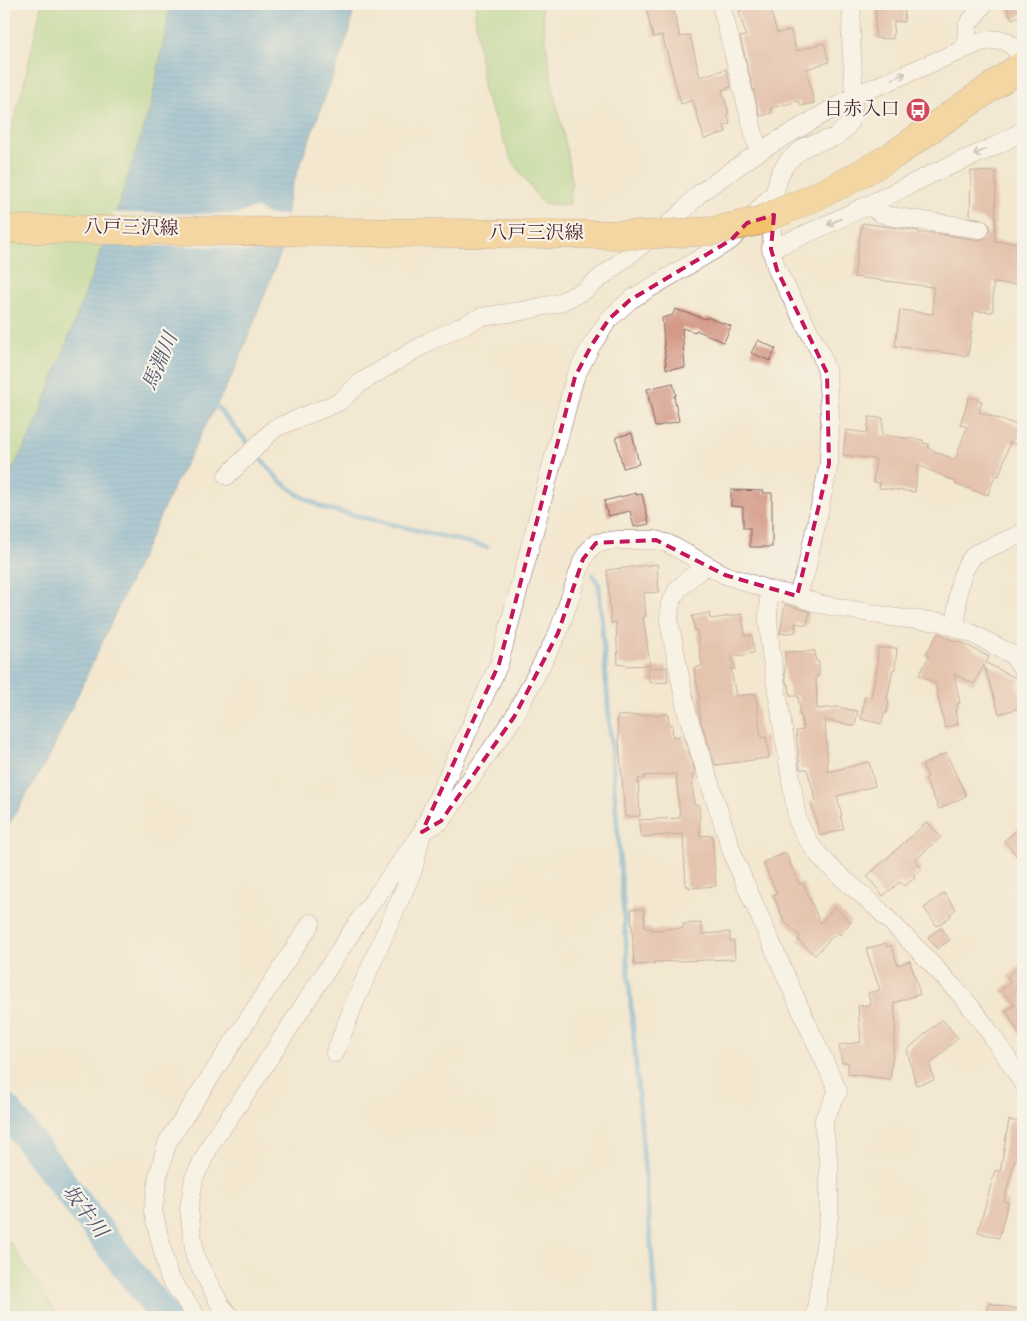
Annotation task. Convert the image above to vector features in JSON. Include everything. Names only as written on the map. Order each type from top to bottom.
[{"type":"main road","name":"八戸三沢線","points":[[4,229],[641,235],[713,231],[759,220],[846,182],[892,156],[1023,66]]},
{"type":"street","points":[[721,4],[756,142],[760,151]]},
{"type":"street","points":[[797,596],[806,571],[829,464],[830,417],[828,373],[821,354],[777,270],[771,248],[776,192],[780,172],[788,161],[806,146],[834,137],[847,127],[852,116],[854,96],[851,36],[852,4]]},
{"type":"street","points":[[965,48],[968,24],[984,4]]},
{"type":"street","points":[[227,476],[275,428],[339,402],[360,383],[428,342],[481,317],[559,303],[585,290],[677,217],[700,193],[760,151],[854,96],[981,42],[1001,38],[1009,42],[1023,59]]},
{"type":"street","points":[[771,248],[816,231],[938,171],[1010,139],[1023,130]]},
{"type":"street","points":[[231,1317],[221,1306],[195,1257],[189,1208],[194,1178],[212,1142],[249,1090],[362,916],[422,832],[499,664],[575,376],[591,346],[609,319],[630,300],[731,240],[776,192]]},
{"type":"street","points":[[869,205],[880,213],[889,216],[980,229]]},
{"type":"street","points":[[956,628],[958,585],[969,561],[975,554],[1023,533]]},
{"type":"street","points":[[334,1053],[413,870],[422,832],[441,821],[514,717],[558,633],[583,559],[596,543],[618,540],[656,540],[669,544],[725,575],[769,590],[797,596],[819,604],[896,618],[941,622],[973,634],[1011,654],[1023,669]]},
{"type":"street","points":[[707,565],[678,589],[670,604],[668,621],[687,713],[734,858],[794,997],[838,1092],[824,1119],[829,1166],[829,1216],[815,1317]]},
{"type":"street","points":[[769,590],[768,620],[771,653],[801,830],[823,860],[882,913],[976,1013],[1023,1083]]},
{"type":"street","points":[[198,1317],[169,1277],[153,1211],[158,1177],[167,1143],[311,923]]},
{"type":"highlighted area","points":[[774,215],[771,249],[777,270],[827,373],[829,464],[797,596],[725,575],[656,540],[596,543],[583,559],[558,633],[514,717],[441,821],[422,832],[499,664],[575,377],[591,346],[609,319],[630,300],[731,240],[747,223]]},
{"type":"green space","points":[[42,4],[171,4],[151,105],[118,207],[35,427],[4,485],[4,156],[23,87]]},
{"type":"green space","points":[[476,4],[541,4],[551,78],[572,182],[569,206],[542,203],[511,159],[484,93],[475,15]]},
{"type":"green space","points":[[4,1241],[10,1242],[52,1306],[57,1317],[4,1317]]},
{"type":"water","name":"馬淵川","points":[[171,4],[354,4],[350,30],[289,195],[282,250],[235,370],[174,486],[51,753],[4,833],[4,485],[35,427],[118,207],[151,105]]},
{"type":"pier","points":[[257,208],[269,215],[289,215],[284,247],[260,247],[252,252],[241,252],[230,247],[101,245],[113,213],[239,214]]},
{"type":"building","points":[[645,4],[672,4],[680,37],[690,35],[700,77],[726,69],[731,87],[722,90],[730,124],[724,126],[726,132],[704,139],[693,100],[681,104],[662,35],[653,37]]},
{"type":"building","points":[[740,4],[769,4],[777,33],[791,30],[796,51],[824,43],[829,62],[806,69],[814,103],[801,106],[799,101],[771,108],[772,113],[760,116],[740,37],[746,36],[739,11],[742,10]]},
{"type":"building","points":[[876,4],[905,4],[904,22],[894,21],[893,39],[875,38]]},
{"type":"building","points":[[1005,4],[1023,4],[1023,14],[1012,19]]},
{"type":"building","points":[[971,171],[996,172],[995,241],[1023,243],[1023,285],[993,283],[993,312],[974,311],[968,356],[895,346],[900,310],[933,314],[933,287],[854,277],[862,223],[919,231],[919,233],[934,233],[978,240],[984,239],[990,231],[990,225],[982,219],[970,217]]},
{"type":"building","points":[[675,309],[706,319],[707,317],[731,326],[724,342],[696,330],[695,332],[682,328],[685,368],[666,369],[662,318],[673,315]]},
{"type":"building","points":[[758,340],[776,349],[770,361],[751,353]]},
{"type":"building","points":[[673,383],[679,421],[655,427],[647,389]]},
{"type":"building","points":[[969,397],[982,401],[979,412],[1023,427],[1017,445],[1010,442],[999,476],[995,475],[988,495],[955,484],[956,482],[918,465],[915,492],[879,488],[880,483],[873,482],[876,459],[843,455],[846,430],[867,433],[869,417],[883,418],[882,435],[923,440],[923,443],[929,444],[928,448],[955,460],[967,427],[960,425]]},
{"type":"building","points":[[632,433],[639,464],[623,468],[616,437]]},
{"type":"building","points":[[731,490],[772,493],[772,547],[750,547],[750,528],[743,528],[743,507],[731,506]]},
{"type":"building","points":[[636,493],[636,495],[642,494],[649,524],[634,527],[630,511],[608,516],[604,501]]},
{"type":"building","points":[[657,564],[659,592],[644,593],[646,617],[643,617],[650,665],[618,665],[616,622],[611,623],[607,570]]},
{"type":"building","points":[[785,604],[810,612],[807,625],[795,623],[796,632],[780,634]]},
{"type":"building","points":[[709,613],[712,619],[742,614],[745,636],[752,635],[754,653],[732,657],[735,669],[731,669],[736,696],[756,694],[761,738],[766,737],[769,758],[715,765],[701,722],[698,700],[700,700],[694,668],[702,666],[697,631],[695,631],[692,616]]},
{"type":"building","points":[[938,633],[956,642],[957,640],[989,657],[986,663],[1020,680],[1017,686],[1023,707],[999,714],[984,665],[974,684],[954,674],[960,703],[957,704],[958,709],[955,710],[958,724],[945,728],[935,683],[919,675],[929,656],[926,654]]},
{"type":"building","points":[[878,648],[897,648],[895,669],[893,669],[887,700],[889,700],[887,713],[884,713],[882,724],[861,719],[865,696],[871,697],[877,667]]},
{"type":"building","points":[[815,651],[816,661],[819,662],[819,676],[816,676],[817,709],[837,707],[858,711],[855,726],[825,720],[828,772],[869,762],[875,786],[837,796],[844,829],[820,836],[811,803],[816,801],[807,769],[800,769],[796,731],[803,730],[801,715],[798,714],[800,711],[798,696],[790,696],[789,685],[787,685],[785,677],[785,652]]},
{"type":"building","points":[[667,667],[668,682],[649,683],[648,668]]},
{"type":"building","points":[[668,714],[669,725],[672,724],[673,737],[683,736],[695,771],[695,775],[692,775],[694,805],[699,805],[700,836],[712,835],[716,886],[689,888],[689,886],[686,886],[683,834],[640,837],[639,820],[680,818],[676,774],[644,776],[644,779],[638,779],[640,816],[625,817],[617,716]]},
{"type":"building","points":[[946,753],[966,796],[939,809],[925,779],[928,777],[922,765]]},
{"type":"building","points":[[927,822],[941,837],[915,860],[922,869],[913,876],[915,878],[904,886],[900,882],[883,896],[867,876]]},
{"type":"building","points":[[1023,824],[1023,863],[1004,841]]},
{"type":"building","points":[[786,853],[799,884],[803,883],[820,923],[835,907],[851,922],[840,935],[837,932],[815,955],[798,940],[801,937],[784,921],[773,895],[777,894],[763,862]]},
{"type":"building","points":[[944,893],[956,909],[950,914],[951,916],[937,926],[924,908]]},
{"type":"building","points":[[631,909],[644,909],[645,928],[652,928],[652,930],[683,928],[683,924],[701,923],[702,934],[730,932],[730,941],[734,941],[735,959],[654,962],[654,964],[634,965]]},
{"type":"building","points":[[941,928],[950,940],[937,949],[928,937]]},
{"type":"building","points":[[886,943],[887,947],[891,945],[898,965],[910,961],[920,994],[894,1003],[896,1025],[890,1079],[848,1074],[848,1062],[842,1063],[839,1045],[861,1042],[858,1006],[871,1005],[868,993],[880,990],[866,949]]},
{"type":"building","points":[[1023,962],[1023,1041],[1006,1010],[1015,1005],[1001,990],[1011,982],[1007,977]]},
{"type":"building","points":[[942,1019],[958,1038],[930,1065],[934,1080],[916,1085],[907,1050]]},
{"type":"building","points":[[1009,1120],[1023,1123],[1023,1160],[1015,1159],[1004,1201],[1008,1202],[999,1238],[978,1232],[995,1170],[1000,1172]]},
{"type":"building","points":[[989,1303],[1023,1310],[1023,1317],[985,1317]]},
{"type":"waterway","points":[[212,401],[279,480],[299,495],[324,508],[487,547]]},
{"type":"waterway","points":[[593,575],[599,585],[657,1317]]},
{"type":"waterway","name":"坂牛川","points":[[4,1107],[165,1317]]},
{"type":"place","name":"日赤入口","points":[[918,110]]}]
